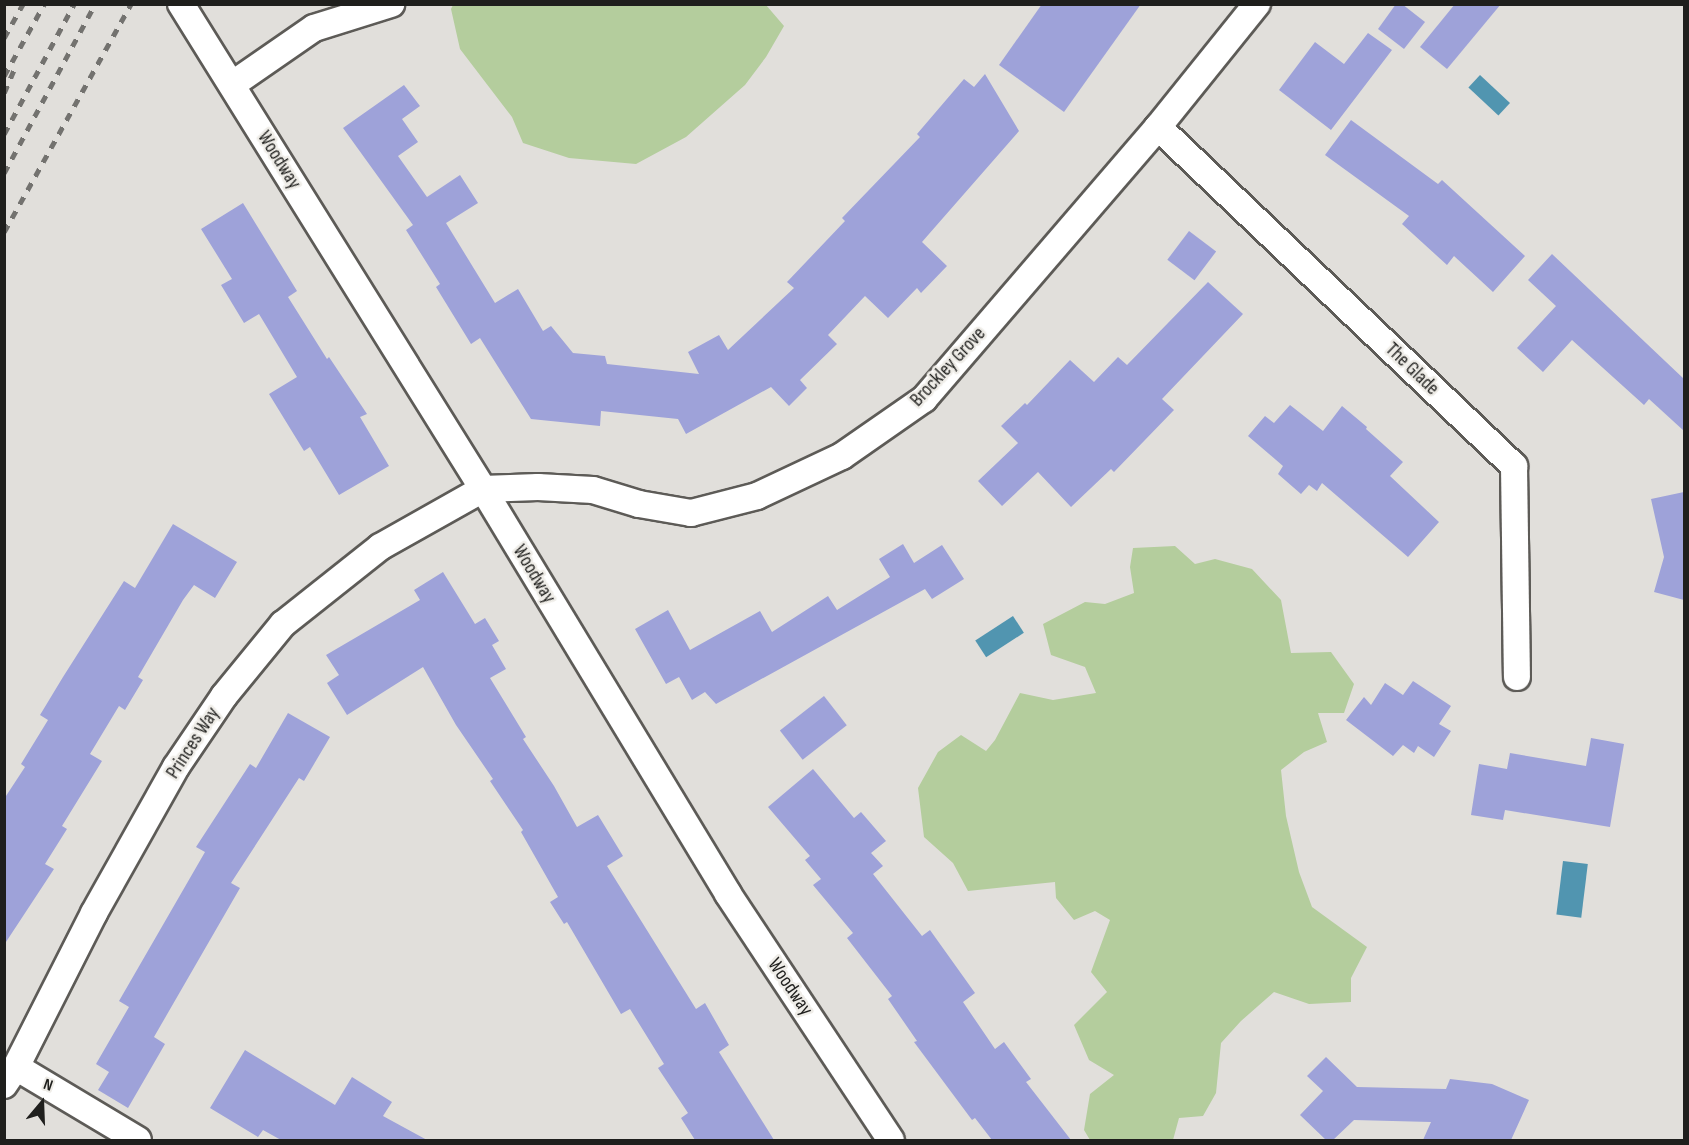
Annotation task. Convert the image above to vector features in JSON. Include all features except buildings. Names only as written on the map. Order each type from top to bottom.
[{"type":"street","points":[[232,84],[314,28],[392,4]]},
{"type":"street","name":"Brockley Grove","points":[[483,489],[538,487],[593,490],[639,504],[691,513],[757,496],[842,456],[924,399],[1158,127],[1257,4]]},
{"type":"street","name":"Woodway","points":[[184,10],[483,489],[728,894],[891,1140]]},
{"type":"street","name":"The Glade","points":[[1158,127],[1514,466],[1517,677]]},
{"type":"street","name":"Princes Way","points":[[10,1076],[94,913],[176,767],[224,696],[283,624],[380,547],[483,489]]},
{"type":"street","points":[[10,1076],[138,1140]]},
{"type":"green space","points":[[453,5],[766,5],[784,26],[766,57],[745,85],[686,137],[636,164],[569,158],[523,143],[512,117],[460,49],[451,9]]},
{"type":"green space","points":[[1175,546],[1195,564],[1215,559],[1252,569],[1281,600],[1291,653],[1331,652],[1354,684],[1344,713],[1318,713],[1327,742],[1304,752],[1281,770],[1286,816],[1299,872],[1312,907],[1367,947],[1351,978],[1351,1002],[1309,1004],[1274,992],[1241,1021],[1221,1043],[1216,1093],[1203,1116],[1179,1118],[1173,1140],[1090,1140],[1084,1130],[1090,1094],[1114,1075],[1089,1060],[1074,1025],[1107,992],[1091,972],[1110,920],[1095,911],[1074,920],[1056,898],[1055,882],[968,891],[953,863],[924,837],[918,788],[938,752],[961,735],[986,751],[995,740],[1020,693],[1053,700],[1096,693],[1085,667],[1051,655],[1043,624],[1085,602],[1105,604],[1134,593],[1130,567],[1133,548]]},
{"type":"water","points":[[1480,75],[1510,103],[1498,115],[1468,87]]},
{"type":"water","points":[[1013,616],[1024,633],[986,657],[975,641]]},
{"type":"water","points":[[1563,861],[1588,864],[1581,918],[1556,915]]},
{"type":"railway","points":[[4,38],[23,4]]},
{"type":"railway","points":[[4,76],[44,4]]},
{"type":"railway","points":[[4,134],[74,4]]},
{"type":"railway","points":[[4,173],[95,4]]},
{"type":"railway","points":[[4,232],[131,4]]},
{"type":"railway","points":[[4,93],[14,69]]}]
